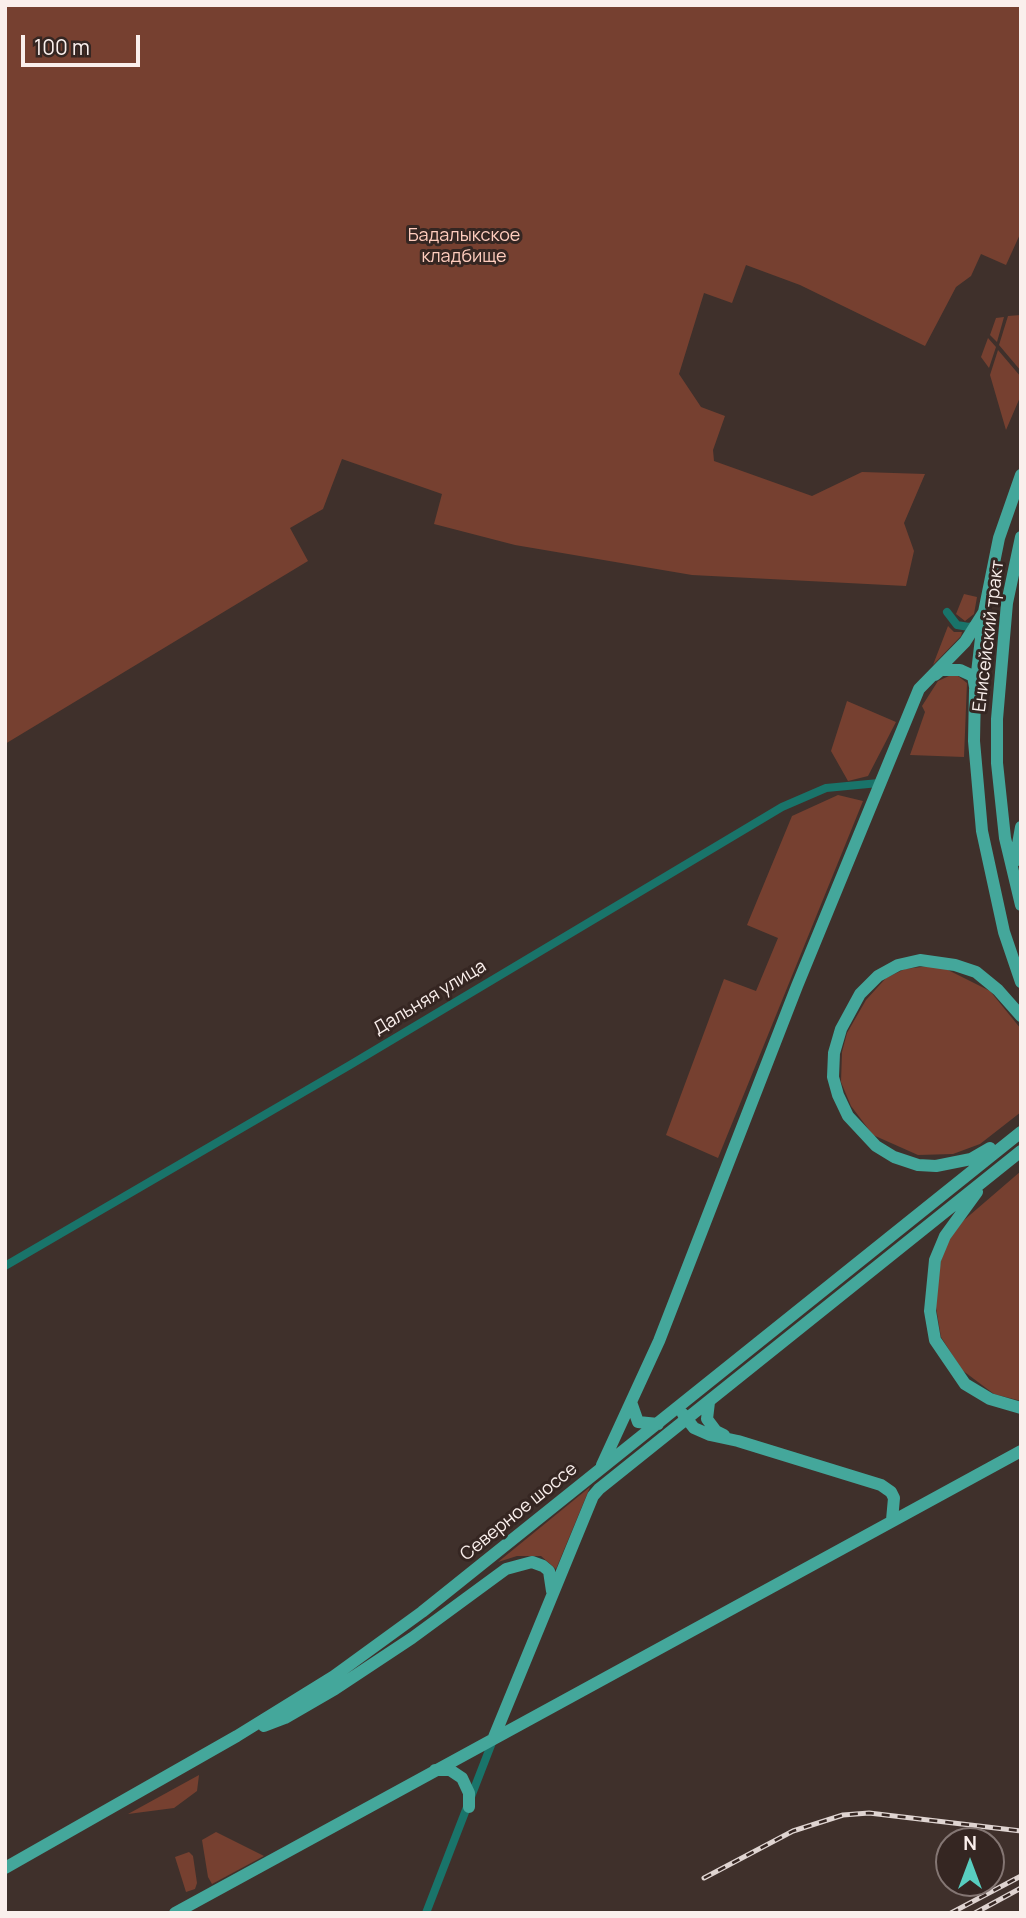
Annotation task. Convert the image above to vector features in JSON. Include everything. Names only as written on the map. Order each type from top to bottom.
[{"type":"main road","name":"Енисейский тракт","points":[[1021,475],[999,538],[984,612],[975,690],[974,772],[982,831],[1004,932],[1021,982]]},
{"type":"main road","name":"Енисейский тракт","points":[[1021,537],[1007,603],[997,719],[997,763],[1004,825],[1021,905]]},
{"type":"main road","points":[[601,1469],[697,1248],[879,783],[919,689],[955,652],[984,612]]},
{"type":"main road","points":[[919,689],[941,670],[951,669],[973,676],[975,690]]},
{"type":"main road","points":[[1015,882],[1015,847],[1021,827]]},
{"type":"main road","points":[[1021,1016],[998,990],[975,972],[956,965],[920,960],[898,965],[878,976],[860,994],[848,1014],[834,1053],[833,1077],[848,1116],[862,1134],[894,1157],[918,1165],[953,1165],[971,1159],[1021,1131]]},
{"type":"main road","name":"Северное шоссе","points":[[5,1868],[237,1736],[334,1676],[411,1620],[679,1408],[1021,1131]]},
{"type":"main road","name":"Северное шоссе","points":[[494,1737],[593,1496],[1021,1151]]},
{"type":"main road","points":[[986,1179],[945,1236],[935,1260],[930,1311],[935,1340],[947,1363],[965,1384],[990,1399],[1021,1408]]},
{"type":"main road","points":[[631,1402],[638,1422],[658,1424]]},
{"type":"main road","points":[[709,1402],[708,1419],[712,1427],[738,1441]]},
{"type":"main road","points":[[679,1408],[694,1428],[710,1435],[778,1452],[881,1485],[891,1492],[894,1498],[892,1520]]},
{"type":"main road","points":[[175,1913],[432,1770],[1021,1451]]},
{"type":"main road","points":[[237,1736],[285,1718],[335,1689],[412,1638],[506,1569],[532,1562],[543,1566],[549,1571],[552,1595]]},
{"type":"main road","points":[[432,1770],[450,1770],[463,1778],[469,1793],[469,1807]]},
{"type":"street","points":[[947,612],[957,625],[969,627],[977,624]]},
{"type":"street","name":"Дальняя улица","points":[[5,1266],[339,1072],[782,807],[826,788],[879,783]]},
{"type":"street","points":[[426,1913],[494,1737]]},
{"type":"green space","name":"Бадалыкское кладбище","points":[[5,5],[1021,5],[1021,232],[1006,265],[981,254],[971,276],[956,287],[925,346],[800,285],[746,265],[732,303],[704,293],[679,374],[701,407],[725,416],[713,450],[714,461],[812,496],[862,472],[925,474],[904,523],[914,551],[906,586],[692,575],[515,545],[434,524],[442,494],[342,459],[323,509],[290,528],[308,561],[5,744]]},
{"type":"green space","points":[[1021,315],[1021,371],[999,345],[1008,316]]},
{"type":"green space","points":[[1004,317],[997,342],[990,335],[996,318]]},
{"type":"green space","points":[[988,338],[996,347],[989,368],[981,357]]},
{"type":"green space","points":[[998,350],[1021,377],[1021,395],[1006,430],[990,375]]},
{"type":"green space","points":[[964,594],[977,597],[974,614],[965,621],[956,614]]},
{"type":"green space","points":[[948,626],[954,632],[962,632],[961,636],[933,665]]},
{"type":"green space","points":[[949,676],[958,676],[967,683],[964,757],[910,755],[925,712],[922,706],[938,681]]},
{"type":"green space","points":[[847,701],[896,722],[868,776],[848,781],[831,751]]},
{"type":"green space","points":[[838,795],[863,801],[718,1158],[666,1135],[724,979],[756,991],[778,938],[747,925],[792,816]]},
{"type":"green space","points":[[929,966],[946,969],[990,991],[1021,1029],[1021,1112],[980,1144],[953,1154],[918,1155],[873,1135],[851,1106],[841,1082],[842,1052],[847,1033],[866,1000],[886,978],[905,969]]},
{"type":"green space","points":[[1021,1171],[1021,1401],[994,1394],[962,1370],[941,1337],[934,1295],[943,1251],[956,1227]]},
{"type":"green space","points":[[590,1487],[556,1569],[541,1556],[517,1556],[498,1562]]},
{"type":"green space","points":[[199,1775],[197,1791],[174,1808],[128,1814]]},
{"type":"green space","points":[[216,1832],[264,1856],[212,1884],[208,1877],[202,1840]]},
{"type":"green space","points":[[189,1852],[193,1856],[197,1883],[195,1889],[186,1892],[175,1857]]},
{"type":"railway","points":[[704,1878],[793,1831],[843,1815],[869,1813],[1021,1831]]},
{"type":"railway","points":[[951,1913],[1021,1876]]},
{"type":"railway","points":[[975,1913],[1021,1888]]}]
